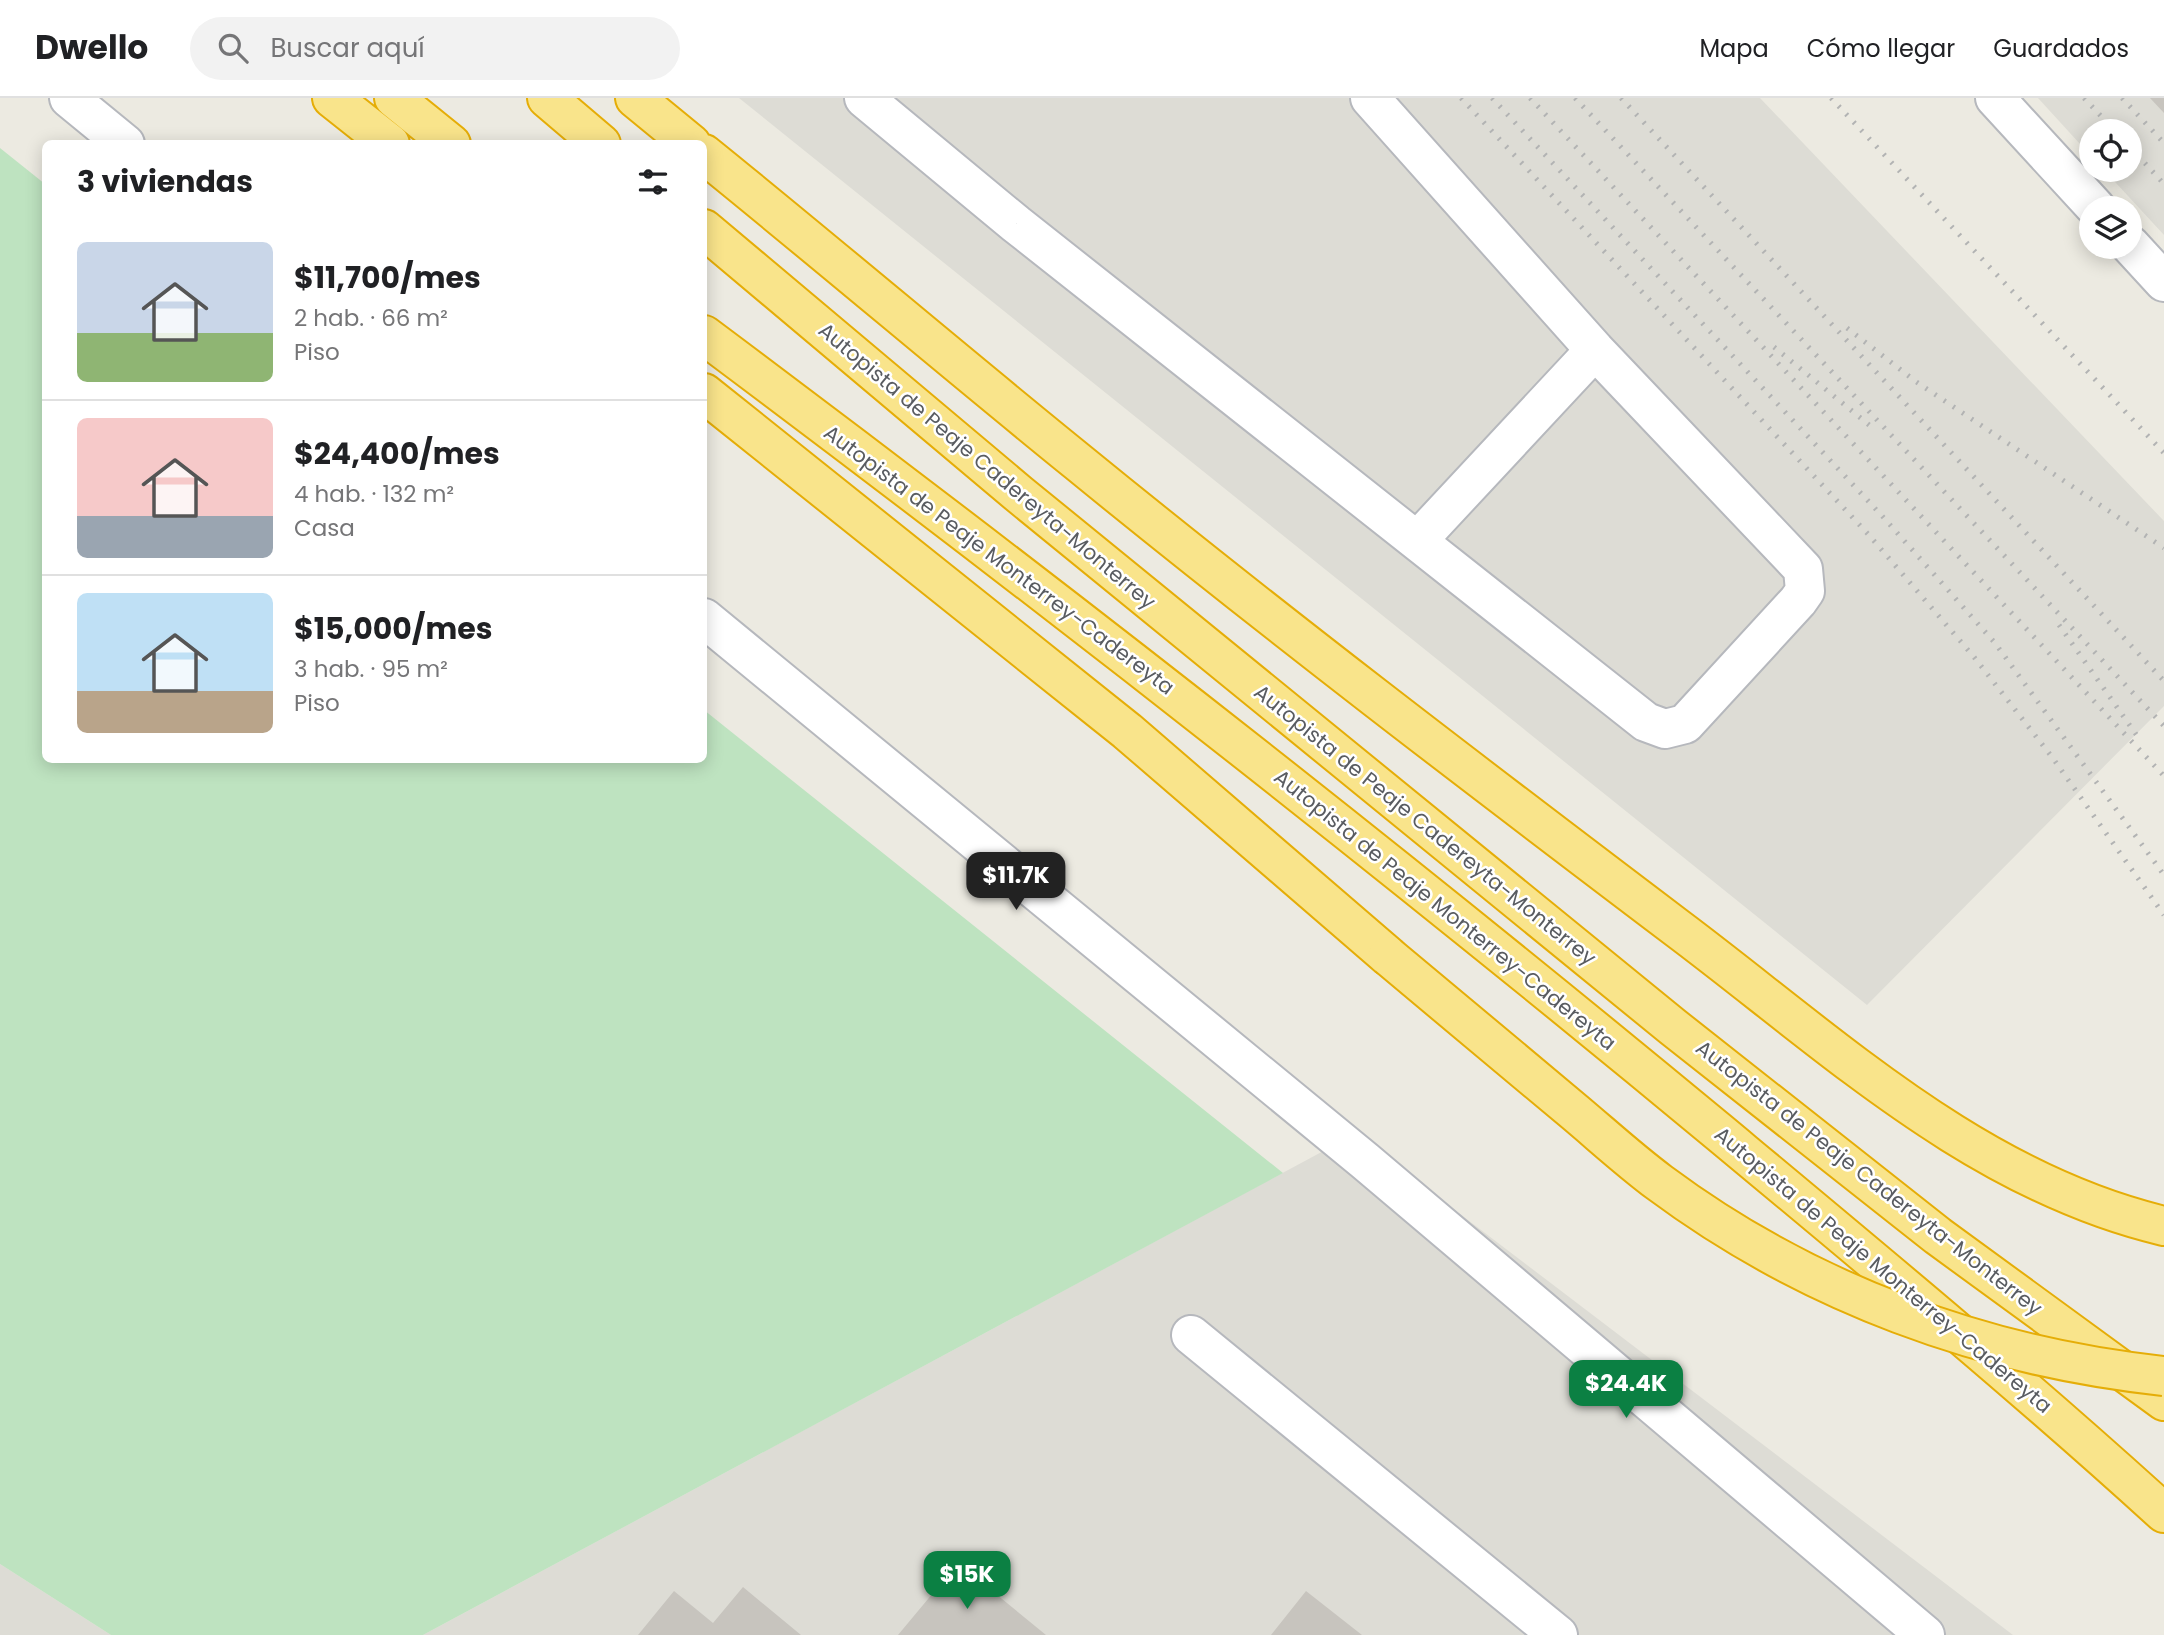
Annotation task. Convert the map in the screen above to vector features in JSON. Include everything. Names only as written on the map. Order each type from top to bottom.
[{"type":"highway","points":[[332,98],[385,140]]},
{"type":"highway","points":[[394,98],[446,140]]},
{"type":"highway","points":[[547,98],[596,140]]},
{"type":"highway","points":[[635,98],[686,140]]},
{"type":"highway","points":[[707,155],[1079,463],[1373,697],[1680,929],[1877,1085],[2001,1160],[2085,1203],[2164,1226]]},
{"type":"highway","name":"Autopista de Peaje Cadereyta-Monterrey","points":[[707,232],[1018,494],[1674,1027],[1938,1236],[2164,1401]]},
{"type":"highway","name":"Autopista de Peaje Monterrey-Cadereyta","points":[[707,337],[1258,758],[1560,1001],[2063,1422],[2164,1513]]},
{"type":"highway","points":[[707,395],[1127,731],[1388,956],[1660,1183],[1718,1223],[1780,1259],[1844,1291],[1910,1319],[1977,1341],[2058,1361],[2164,1376]]},
{"type":"street","points":[[69,98],[119,140]]},
{"type":"street","points":[[864,98],[1016,224],[1646,722],[1665,729],[1685,724],[1798,601],[1805,591],[1803,569],[1595,350],[1370,98]]},
{"type":"street","points":[[1995,98],[2085,196]]},
{"type":"street","points":[[2142,258],[2164,282]]},
{"type":"street","points":[[1418,540],[1595,350]]},
{"type":"street","points":[[707,620],[1365,1160],[1921,1634]]},
{"type":"street","points":[[1191,1335],[1558,1635]]},
{"type":"shaded area","points":[[739,98],[1760,98],[2164,521],[2164,706],[1867,1005]]},
{"type":"shaded area","points":[[2038,98],[2164,98],[2164,235],[2142,211],[2142,196],[2128,196],[2115,182],[2142,182],[2142,119],[2079,119],[2079,143]]},
{"type":"shaded area","points":[[1355,1134],[2013,1635],[423,1635]]},
{"type":"shaded area","points":[[0,1564],[111,1635],[0,1635]]},
{"type":"green space","points":[[0,148],[42,182],[42,763],[707,763],[707,712],[1283,1173],[423,1635],[111,1635],[0,1564]]},
{"type":"building","points":[[2150,98],[2164,98],[2164,113]]},
{"type":"building","points":[[958,1563],[1046,1635],[898,1635]]},
{"type":"building","points":[[743,1587],[801,1635],[638,1635],[674,1591],[713,1623]]},
{"type":"building","points":[[1306,1591],[1362,1635],[1271,1635]]},
{"type":"railway","points":[[1461,98],[1868,534],[1974,657],[2052,757],[2164,915]]},
{"type":"railway","points":[[1492,98],[1884,518],[1995,643],[2164,875]]},
{"type":"railway","points":[[1530,98],[2164,776]]},
{"type":"railway","points":[[1575,98],[2164,726]]},
{"type":"railway","points":[[1621,98],[2164,681]]},
{"type":"railway","points":[[1831,98],[2164,453]]},
{"type":"railway","points":[[2084,98],[2104,119]]},
{"type":"railway","points":[[2122,98],[2164,143]]},
{"type":"railway","points":[[2142,160],[2164,184]]},
{"type":"railway","points":[[1847,328],[1915,381],[2164,548]]},
{"type":"railway","points":[[1774,347],[1874,429]]},
{"type":"railway","points":[[2059,625],[2138,737]]}]
